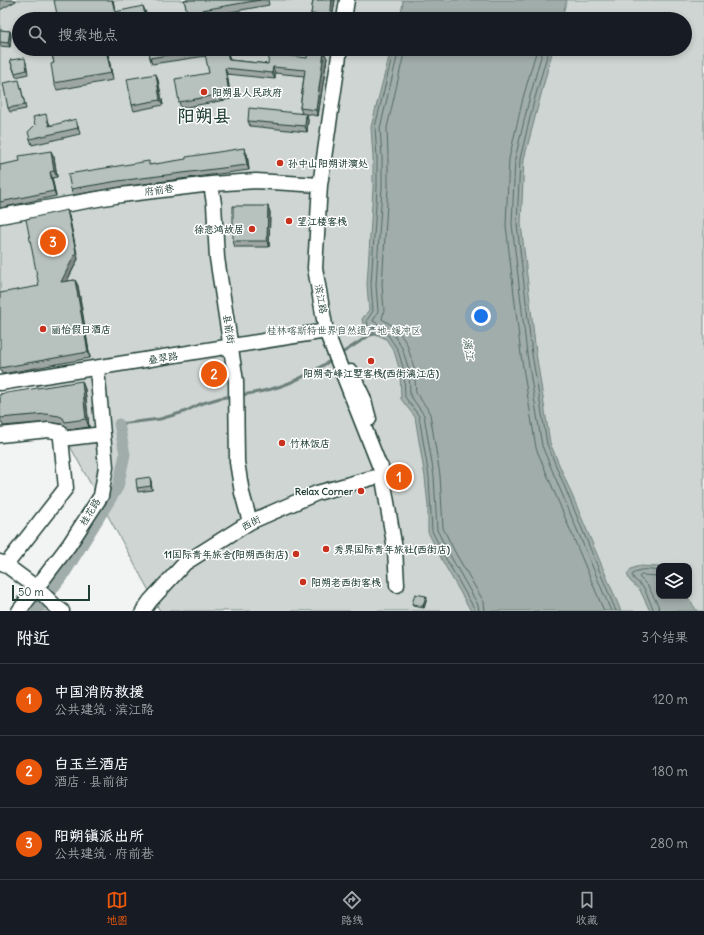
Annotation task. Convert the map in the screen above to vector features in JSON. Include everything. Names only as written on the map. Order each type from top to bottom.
[{"type":"street","points":[[345,12],[347,0]]},
{"type":"street","name":"滨江路","points":[[339,56],[320,185],[315,268],[326,331],[356,381],[363,397],[383,475],[395,548],[397,585]]},
{"type":"street","name":"府前巷","points":[[0,216],[121,195],[211,184],[256,181],[320,185]]},
{"type":"street","name":"县前街","points":[[211,184],[214,204],[217,258],[236,381],[238,462],[242,493],[250,522]]},
{"type":"street","points":[[0,383],[326,331],[383,475]]},
{"type":"street","name":"叠翠路","points":[[0,383],[97,369],[326,331]]},
{"type":"street","name":"桂花路","points":[[19,611],[69,545],[101,496],[106,467],[97,369]]},
{"type":"street","points":[[0,435],[50,430],[60,432],[66,488],[3,564],[37,588],[58,609]]},
{"type":"street","points":[[61,439],[103,433]]},
{"type":"street","name":"西街","points":[[143,611],[150,601],[185,564],[250,522],[317,493],[383,475]]},
{"type":"green space","name":"桂林喀斯特世界自然遗产地-缓冲区","points":[[0,0],[704,0],[704,611],[160,611],[0,318]]},
{"type":"green space","points":[[97,514],[67,566],[56,591],[53,611],[13,611],[18,596],[24,591],[42,587]]},
{"type":"water","points":[[403,0],[567,0],[563,12],[401,12]]},
{"type":"water","name":"漓江","points":[[389,56],[551,56],[524,159],[521,224],[536,353],[550,443],[621,611],[471,611],[443,562],[428,532],[428,506],[425,477],[415,417],[401,399],[400,371],[394,351],[386,339],[364,328],[362,319],[369,310],[367,285],[373,188],[371,127]]},
{"type":"water","points":[[639,566],[656,567],[656,599],[689,599],[697,611],[650,611],[640,590],[630,581],[627,574],[631,569]]},
{"type":"building","points":[[54,0],[112,0],[115,12],[57,12]]},
{"type":"building","points":[[184,0],[260,0],[202,10],[213,12],[187,12]]},
{"type":"building","points":[[313,0],[332,0],[330,12],[311,12]]},
{"type":"building","points":[[143,6],[144,12],[115,12]]},
{"type":"building","points":[[0,30],[10,31],[8,43],[0,42]]},
{"type":"building","points":[[52,56],[107,56],[111,73],[54,83],[51,64],[54,63]]},
{"type":"building","points":[[150,56],[162,56],[150,58]]},
{"type":"building","points":[[205,56],[228,56],[229,60],[268,64],[269,56],[292,56],[307,58],[307,56],[323,56],[316,110],[300,108],[305,70],[273,67],[272,73],[225,68],[229,93],[179,102],[175,79],[209,73]]},
{"type":"building","points":[[25,58],[27,70],[15,73],[10,60]]},
{"type":"building","points":[[156,74],[160,100],[132,105],[127,79]]},
{"type":"building","points":[[19,80],[25,105],[8,108],[3,83]]},
{"type":"building","points":[[249,108],[306,114],[305,126],[248,121]]},
{"type":"building","points":[[46,114],[49,126],[76,119],[78,128],[30,139],[28,132],[35,125],[33,117]]},
{"type":"building","points":[[244,148],[247,165],[118,181],[71,189],[68,174],[149,161],[149,165],[186,159],[186,157]]},
{"type":"building","points":[[51,151],[54,171],[50,172],[54,191],[0,202],[0,165],[20,161],[19,156]]},
{"type":"building","name":"徐悲鸿故居","points":[[233,206],[268,206],[267,241],[233,241]]},
{"type":"building","name":"丽怡假日酒店","points":[[67,210],[76,252],[61,282],[75,280],[88,352],[0,368],[0,293],[39,286],[26,219]]},
{"type":"building","points":[[82,381],[86,419],[65,422],[63,418],[59,416],[46,414],[0,418],[0,394]]},
{"type":"building","points":[[404,466],[406,478],[392,481],[390,469]]},
{"type":"building","points":[[150,477],[151,486],[137,488],[136,479]]},
{"type":"building","points":[[415,594],[426,596],[423,606],[412,604]]},
{"type":"waterway","points":[[339,355],[370,335],[376,334]]},
{"type":"waterway","points":[[241,395],[255,393],[289,383],[310,373],[333,359]]},
{"type":"waterway","points":[[119,424],[160,419],[184,412],[200,404],[233,396]]},
{"type":"waterway","points":[[36,611],[65,573],[118,487],[125,454],[119,424]]},
{"type":"place","name":"阳朔县人民政府","points":[[204,92]]},
{"type":"place","name":"孙中山阳朔讲演处","points":[[280,163]]},
{"type":"place","name":"望江楼客栈","points":[[289,221]]},
{"type":"place","name":"徐悲鸿故居","points":[[252,229]]},
{"type":"place","name":"阳朔镇派出所","points":[[53,242]]},
{"type":"place","name":"丽怡假日酒店","points":[[43,329]]},
{"type":"place","name":"阳朔奇峰江墅客栈(西街漓江店)","points":[[371,361]]},
{"type":"place","name":"白玉兰酒店","points":[[214,374]]},
{"type":"place","name":"竹林饭店","points":[[282,443]]},
{"type":"place","name":"中国消防救援","points":[[399,477]]},
{"type":"place","name":"Relax Corner","points":[[361,491]]},
{"type":"place","name":"秀界国际青年旅社(西街店)","points":[[326,549]]},
{"type":"place","name":"11国际青年旅舍(阳朔西街店)","points":[[296,554]]},
{"type":"place","name":"阳朔老西街客栈","points":[[303,582]]},
{"type":"district","name":"阳朔县","points":[[204,115]]}]
